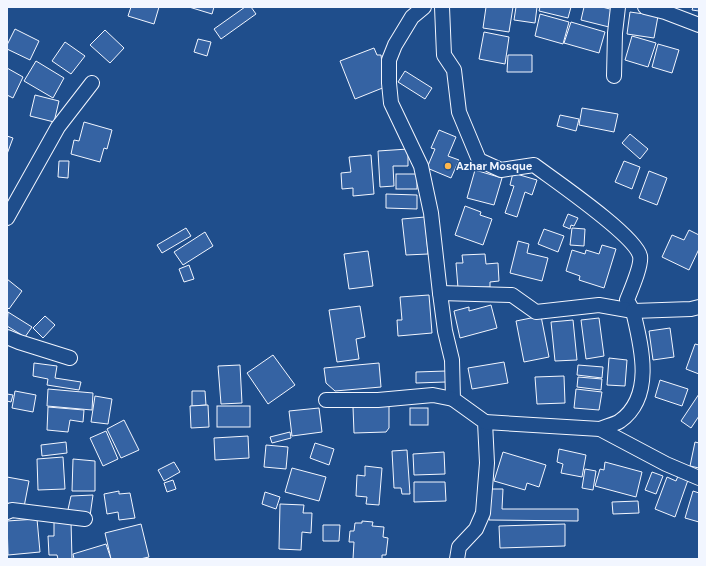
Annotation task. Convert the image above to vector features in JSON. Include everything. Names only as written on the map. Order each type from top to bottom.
[{"type":"street","points":[[424,7],[412,17],[395,45],[389,60],[389,83],[391,103],[421,166],[431,213],[445,332],[452,360],[453,399]]},
{"type":"street","points":[[326,400],[378,400],[432,395],[453,399],[485,422],[600,428],[619,422],[637,403],[644,370],[641,345],[633,311],[627,300],[640,267],[640,257],[636,246],[591,207],[534,165],[501,170],[479,160],[459,112],[454,70],[444,55],[442,7]]},
{"type":"street","points":[[614,76],[615,33],[618,7]]},
{"type":"street","points":[[645,7],[665,12],[699,25]]},
{"type":"street","points":[[7,218],[58,127],[92,83]]},
{"type":"street","points":[[440,293],[512,295],[536,312],[599,305],[633,311],[691,309],[699,307]]},
{"type":"street","points":[[7,337],[70,358]]},
{"type":"street","points":[[457,559],[459,547],[476,529],[483,513],[487,464],[485,422]]},
{"type":"street","points":[[600,428],[666,464],[699,478]]},
{"type":"street","points":[[7,512],[12,510],[84,520]]},
{"type":"building","points":[[131,7],[159,7],[154,24],[128,16]]},
{"type":"building","points":[[189,7],[214,7],[212,14]]},
{"type":"building","points":[[245,7],[251,7],[256,14],[221,39],[214,29]]},
{"type":"building","points":[[486,7],[513,7],[509,32],[483,28]]},
{"type":"building","points":[[516,7],[537,7],[535,23],[514,20]]},
{"type":"building","points":[[540,7],[571,7],[568,18],[539,11]]},
{"type":"building","points":[[584,7],[602,7],[614,10],[609,27],[581,20]]},
{"type":"building","points":[[693,7],[699,7],[699,11],[692,10]]},
{"type":"building","points":[[630,12],[658,16],[654,38],[627,34]]},
{"type":"building","points":[[540,14],[569,22],[563,44],[535,36]]},
{"type":"building","points":[[571,22],[605,32],[599,53],[564,43]]},
{"type":"building","points":[[15,29],[39,41],[30,60],[7,49],[7,45]]},
{"type":"building","points":[[105,30],[124,48],[110,63],[90,45]]},
{"type":"building","points":[[484,32],[509,37],[505,64],[479,59]]},
{"type":"building","points":[[632,36],[656,43],[648,67],[625,60]]},
{"type":"building","points":[[198,39],[211,42],[207,56],[194,52]]},
{"type":"building","points":[[65,42],[85,56],[71,74],[52,61]]},
{"type":"building","points":[[658,44],[679,50],[672,73],[652,67]]},
{"type":"building","points":[[374,48],[377,55],[381,55],[385,87],[355,99],[340,61]]},
{"type":"building","points":[[508,55],[532,55],[532,72],[507,72]]},
{"type":"building","points":[[36,61],[64,78],[53,98],[24,81]]},
{"type":"building","points":[[7,68],[23,77],[13,98],[7,95]]},
{"type":"building","points":[[405,71],[432,88],[425,99],[398,82]]},
{"type":"building","points":[[35,95],[59,101],[54,122],[30,116]]},
{"type":"building","points":[[582,108],[618,114],[614,132],[579,125]]},
{"type":"building","points":[[560,115],[579,119],[576,131],[557,126]]},
{"type":"building","points":[[84,122],[112,130],[107,149],[104,148],[100,162],[71,154],[74,140],[79,141]]},
{"type":"building","points":[[439,130],[456,137],[448,156],[459,160],[451,178],[427,168],[435,149],[431,148]]},
{"type":"building","points":[[630,134],[648,149],[640,159],[622,143]]},
{"type":"building","points":[[7,136],[13,138],[7,154]]},
{"type":"building","points":[[408,149],[408,166],[393,166],[394,186],[380,187],[378,151]]},
{"type":"building","points":[[371,155],[374,194],[353,196],[353,188],[342,189],[341,173],[351,172],[349,157]]},
{"type":"building","points":[[59,161],[69,161],[68,178],[58,177]]},
{"type":"building","points":[[624,161],[640,167],[632,189],[615,182]]},
{"type":"building","points":[[475,170],[502,178],[494,205],[467,198]]},
{"type":"building","points":[[649,171],[667,178],[657,205],[639,198]]},
{"type":"building","points":[[513,173],[537,180],[532,195],[525,192],[517,217],[505,213],[514,186],[510,185]]},
{"type":"building","points":[[396,174],[417,174],[417,189],[396,189]]},
{"type":"building","points":[[386,194],[417,195],[417,209],[386,208]]},
{"type":"building","points":[[465,206],[481,212],[480,215],[492,219],[483,245],[455,235]]},
{"type":"building","points":[[568,214],[578,218],[574,226],[571,225],[570,229],[563,226]]},
{"type":"building","points":[[425,217],[428,254],[406,255],[402,219]]},
{"type":"building","points":[[186,228],[191,236],[162,253],[157,245]]},
{"type":"building","points":[[572,228],[585,229],[584,246],[570,245]]},
{"type":"building","points":[[544,229],[564,236],[558,252],[538,244]]},
{"type":"building","points":[[689,230],[699,235],[699,249],[689,270],[662,257],[672,235],[684,240]]},
{"type":"building","points":[[205,232],[213,246],[183,265],[174,252]]},
{"type":"building","points":[[518,241],[529,244],[527,253],[548,258],[542,281],[510,273]]},
{"type":"building","points":[[602,245],[616,249],[604,288],[579,280],[580,276],[566,271],[572,250],[585,254],[586,250],[599,254]]},
{"type":"building","points":[[368,251],[373,286],[349,289],[344,254]]},
{"type":"building","points":[[485,254],[486,264],[498,263],[499,281],[490,282],[490,287],[458,288],[456,263],[463,263],[462,255]]},
{"type":"building","points":[[189,265],[194,279],[184,282],[179,269]]},
{"type":"building","points":[[7,279],[22,291],[9,309],[7,307]]},
{"type":"building","points":[[429,295],[432,333],[398,336],[397,320],[402,320],[400,297]]},
{"type":"building","points":[[491,305],[497,328],[460,338],[454,311],[469,307],[469,311]]},
{"type":"building","points":[[360,306],[365,337],[356,339],[359,359],[337,362],[329,310]]},
{"type":"building","points":[[8,312],[32,327],[25,337],[7,326]]},
{"type":"building","points":[[45,316],[55,325],[43,338],[33,328]]},
{"type":"building","points":[[541,316],[549,357],[524,362],[516,321]]},
{"type":"building","points":[[599,318],[604,356],[586,359],[581,320]]},
{"type":"building","points":[[573,320],[577,360],[555,361],[551,322]]},
{"type":"building","points":[[670,328],[674,357],[653,360],[649,331]]},
{"type":"building","points":[[695,344],[699,345],[699,374],[686,369]]},
{"type":"building","points":[[273,355],[295,385],[268,404],[247,373]]},
{"type":"building","points":[[609,358],[627,360],[625,386],[607,385]]},
{"type":"building","points":[[504,362],[508,383],[472,389],[468,368]]},
{"type":"building","points":[[34,363],[57,366],[55,378],[81,382],[79,390],[47,385],[48,379],[33,376]]},
{"type":"building","points":[[379,363],[381,387],[335,391],[326,383],[324,368]]},
{"type":"building","points":[[240,365],[242,403],[221,404],[218,366]]},
{"type":"building","points":[[578,365],[603,367],[602,378],[577,375]]},
{"type":"building","points":[[446,371],[446,382],[416,383],[416,372]]},
{"type":"building","points":[[564,376],[565,403],[537,404],[535,377]]},
{"type":"building","points":[[578,377],[602,379],[601,390],[577,387]]},
{"type":"building","points":[[660,380],[688,389],[682,406],[655,397]]},
{"type":"building","points":[[48,389],[93,393],[92,410],[47,406]]},
{"type":"building","points":[[576,389],[602,392],[599,410],[574,408]]},
{"type":"building","points":[[15,391],[36,395],[33,412],[12,408]]},
{"type":"building","points":[[192,391],[205,391],[206,405],[192,406]]},
{"type":"building","points":[[7,394],[13,395],[11,402],[7,401]]},
{"type":"building","points":[[699,394],[699,416],[691,428],[681,421]]},
{"type":"building","points":[[95,396],[112,399],[108,424],[91,422]]},
{"type":"building","points":[[208,405],[209,427],[191,428],[190,406]]},
{"type":"building","points":[[389,405],[389,428],[386,432],[354,433],[353,407]]},
{"type":"building","points":[[217,406],[250,406],[250,427],[217,427]]},
{"type":"building","points":[[48,407],[84,410],[83,422],[70,420],[68,432],[47,430]]},
{"type":"building","points":[[319,408],[322,432],[292,436],[289,411]]},
{"type":"building","points":[[410,408],[428,408],[428,425],[410,425]]},
{"type":"building","points":[[124,420],[139,450],[121,458],[107,429]]},
{"type":"building","points":[[106,431],[118,459],[103,466],[90,438]]},
{"type":"building","points":[[290,432],[291,438],[272,443],[270,437]]},
{"type":"building","points":[[248,436],[249,458],[215,460],[214,438]]},
{"type":"building","points":[[66,442],[67,453],[42,456],[41,445]]},
{"type":"building","points":[[695,442],[699,443],[699,468],[690,466]]},
{"type":"building","points":[[315,443],[334,449],[329,465],[310,458]]},
{"type":"building","points":[[266,445],[288,447],[286,469],[264,467]]},
{"type":"building","points":[[559,449],[586,455],[582,477],[561,473],[563,464],[557,462]]},
{"type":"building","points":[[407,450],[410,494],[402,494],[401,488],[394,488],[392,451]]},
{"type":"building","points":[[444,452],[445,474],[414,475],[413,454]]},
{"type":"building","points":[[503,452],[546,465],[539,487],[527,483],[525,490],[494,481]]},
{"type":"building","points":[[63,457],[65,489],[38,490],[37,459]]},
{"type":"building","points":[[73,459],[95,461],[95,491],[72,491]]},
{"type":"building","points":[[174,462],[180,472],[164,481],[158,470]]},
{"type":"building","points":[[605,462],[642,472],[636,497],[595,486],[600,469],[604,470]]},
{"type":"building","points":[[365,466],[382,468],[379,505],[366,504],[367,497],[356,496],[357,475],[365,476]]},
{"type":"building","points":[[292,468],[326,477],[319,501],[285,492]]},
{"type":"building","points":[[585,469],[596,471],[593,490],[582,488]]},
{"type":"building","points":[[652,472],[663,476],[656,494],[645,490]]},
{"type":"building","points":[[678,476],[688,480],[675,517],[655,509],[667,477],[676,481]]},
{"type":"building","points":[[7,477],[29,481],[24,507],[7,503]]},
{"type":"building","points":[[173,480],[176,489],[167,492],[164,483]]},
{"type":"building","points":[[414,482],[445,482],[446,501],[414,502]]},
{"type":"building","points":[[489,489],[503,489],[502,509],[578,509],[578,521],[489,520]]},
{"type":"building","points":[[119,491],[119,494],[130,493],[135,518],[119,520],[118,512],[107,514],[104,494]]},
{"type":"building","points":[[693,491],[699,493],[699,522],[685,518]]},
{"type":"building","points":[[265,492],[280,497],[276,509],[262,504]]},
{"type":"building","points":[[93,495],[90,516],[67,514],[71,496]]},
{"type":"building","points":[[638,501],[639,513],[613,514],[612,502]]},
{"type":"building","points":[[280,504],[304,505],[303,513],[312,513],[311,533],[302,532],[301,550],[279,549]]},
{"type":"building","points":[[37,519],[40,552],[8,555],[7,521]]},
{"type":"building","points":[[71,521],[72,559],[58,559],[57,555],[49,555],[48,536],[54,536],[54,522]]},
{"type":"building","points":[[362,521],[373,522],[372,526],[384,527],[383,537],[388,538],[386,555],[382,555],[382,559],[353,559],[354,542],[349,542],[350,531],[354,531],[355,523],[362,523]]},
{"type":"building","points":[[141,524],[149,557],[140,559],[111,559],[105,533]]},
{"type":"building","points":[[565,524],[565,546],[500,548],[499,526]]},
{"type":"building","points":[[323,525],[340,525],[339,541],[323,541]]},
{"type":"building","points":[[106,544],[111,559],[74,559],[73,554]]},
{"type":"place","name":"Azhar Mosque","points":[[448,166]]}]
